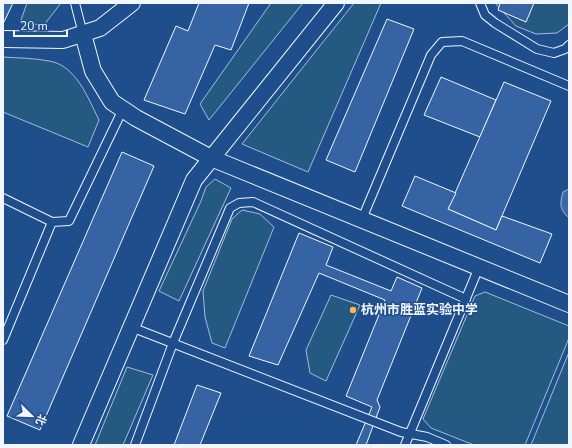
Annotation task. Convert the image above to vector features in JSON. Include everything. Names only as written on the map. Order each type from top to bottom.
[{"type":"street","points":[[3,39],[63,40],[100,28],[132,3]]},
{"type":"street","points":[[81,445],[194,180],[336,3]]},
{"type":"street","points":[[84,34],[93,71],[112,102],[136,118],[211,158],[569,304]]},
{"type":"lane","points":[[75,3],[84,34]]},
{"type":"lane","points":[[480,3],[485,15],[495,23],[537,48],[554,52],[565,49],[569,45]]},
{"type":"lane","points":[[362,219],[431,55],[442,42],[462,41],[569,86]]},
{"type":"lane","points":[[3,198],[52,222],[69,222],[123,109]]},
{"type":"lane","points":[[135,445],[173,343],[230,208],[239,203],[253,202],[466,299]]},
{"type":"lane","points":[[3,340],[52,222]]},
{"type":"lane","points":[[405,445],[479,267]]},
{"type":"lane","points":[[131,327],[401,432],[427,437],[446,445]]},
{"type":"shaded area","points":[[27,3],[61,3],[44,25],[20,23]]},
{"type":"shaded area","points":[[271,3],[303,3],[209,120],[200,104]]},
{"type":"shaded area","points":[[354,3],[381,3],[308,172],[242,144]]},
{"type":"shaded area","points":[[495,3],[569,3],[569,24],[557,33],[536,34],[516,26]]},
{"type":"shaded area","points":[[3,57],[49,61],[67,69],[74,76],[80,84],[99,120],[88,147],[3,112]]},
{"type":"shaded area","points":[[215,179],[231,188],[179,301],[159,291],[201,201],[206,187]]},
{"type":"shaded area","points":[[569,189],[569,218],[563,212],[561,203],[563,192]]},
{"type":"shaded area","points":[[242,210],[260,214],[274,227],[225,348],[212,343],[205,317],[203,291],[232,219]]},
{"type":"shaded area","points":[[485,292],[569,326],[569,338],[525,445],[474,445],[431,428],[423,419],[475,296]]},
{"type":"shaded area","points":[[331,295],[360,305],[326,381],[310,373],[306,350]]},
{"type":"shaded area","points":[[569,352],[569,445],[531,445]]},
{"type":"shaded area","points":[[127,367],[153,375],[123,445],[95,445]]},
{"type":"building","points":[[3,3],[13,3],[4,22],[3,22]]},
{"type":"building","points":[[199,3],[249,3],[231,50],[215,45],[185,114],[144,100],[176,26],[188,31]]},
{"type":"building","points":[[500,3],[534,3],[526,22],[498,10]]},
{"type":"building","points":[[387,19],[414,29],[355,172],[326,160]]},
{"type":"building","points":[[441,77],[496,100],[480,137],[424,115]]},
{"type":"building","points":[[504,82],[551,101],[496,230],[448,209]]},
{"type":"building","points":[[122,152],[154,166],[40,430],[7,416]]},
{"type":"building","points":[[415,176],[456,193],[448,209],[496,230],[502,216],[552,234],[540,263],[402,206]]},
{"type":"building","points":[[299,233],[333,247],[326,265],[391,291],[397,277],[422,288],[377,400],[380,407],[366,445],[356,445],[372,407],[346,396],[385,300],[319,273],[278,365],[249,356]]},
{"type":"building","points":[[197,385],[221,393],[200,445],[174,445]]},
{"type":"place","name":"杭州市胜蓝实验中学","points":[[353,310]]}]
